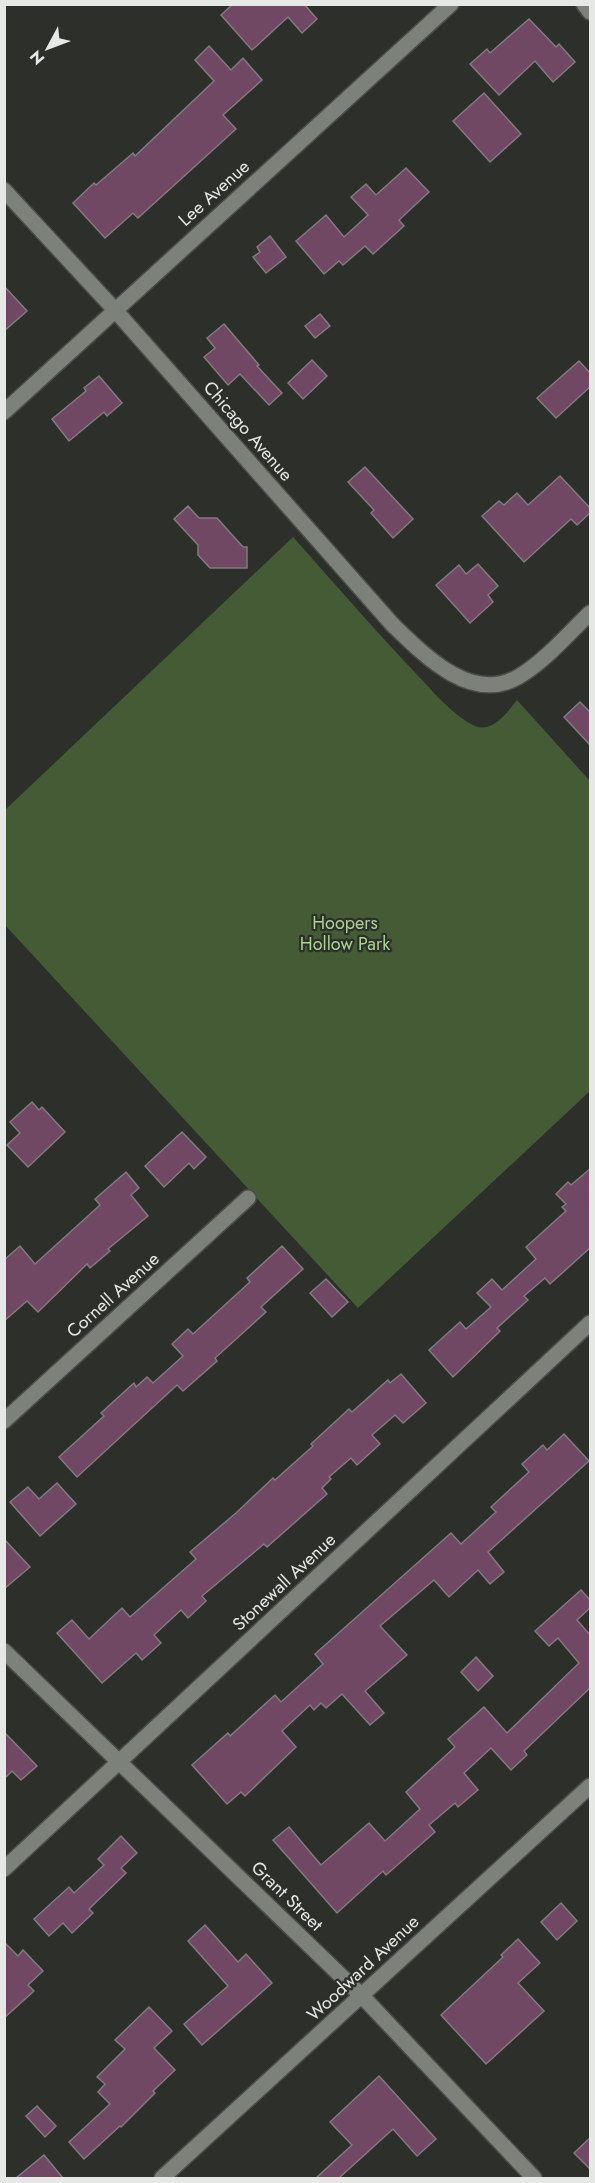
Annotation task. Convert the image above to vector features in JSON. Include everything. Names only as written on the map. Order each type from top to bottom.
[{"type":"street","name":"Lee Avenue","points":[[4,412],[451,4]]},
{"type":"street","points":[[584,4],[591,12]]},
{"type":"street","name":"Chicago Avenue","points":[[4,190],[115,310],[392,624],[418,650],[439,666],[473,683],[490,685],[504,683],[519,676],[591,613]]},
{"type":"street","name":"Cornell Avenue","points":[[4,1421],[248,1198]]},
{"type":"street","name":"Stonewall Avenue","points":[[4,1869],[591,1323]]},
{"type":"street","name":"Grant Street","points":[[4,1651],[362,1996],[534,2178]]},
{"type":"street","name":"Woodward Avenue","points":[[162,2178],[591,1786]]},
{"type":"green space","name":"Hoopers Hollow Park","points":[[293,537],[389,645],[455,713],[478,727],[490,726],[500,719],[517,700],[590,781],[590,1091],[358,1308],[5,925],[5,810]]},
{"type":"building","points":[[233,4],[304,4],[317,19],[302,33],[288,17],[252,50],[221,15]]},
{"type":"building","points":[[529,19],[556,47],[559,44],[575,62],[553,82],[535,61],[499,95],[470,64],[487,49],[490,53]]},
{"type":"building","points":[[209,46],[231,70],[243,58],[262,80],[223,115],[236,129],[138,218],[133,213],[105,238],[73,203],[94,183],[96,185],[133,153],[135,156],[214,81],[195,60]]},
{"type":"building","points":[[484,93],[521,134],[490,162],[453,121]]},
{"type":"building","points":[[406,168],[429,192],[399,220],[404,226],[373,254],[365,246],[343,265],[339,261],[324,274],[296,241],[326,215],[344,237],[368,215],[351,197],[366,184],[376,195]]},
{"type":"building","points":[[270,236],[286,257],[266,273],[253,257],[260,252],[257,247]]},
{"type":"building","points":[[4,286],[27,311],[4,331]]},
{"type":"building","points":[[320,314],[330,326],[315,338],[305,326]]},
{"type":"building","points":[[224,324],[282,393],[269,405],[240,374],[228,385],[204,357],[215,348],[207,338]]},
{"type":"building","points":[[312,360],[327,376],[303,399],[288,383]]},
{"type":"building","points":[[579,361],[591,374],[591,386],[556,418],[537,398]]},
{"type":"building","points":[[99,376],[122,403],[107,416],[104,412],[69,441],[52,419],[86,391],[84,388]]},
{"type":"building","points":[[365,467],[413,519],[393,538],[371,513],[374,510],[348,482]]},
{"type":"building","points":[[560,476],[591,509],[591,512],[577,525],[571,519],[524,562],[482,516],[499,501],[504,505],[517,493],[528,505]]},
{"type":"building","points":[[188,506],[199,518],[217,518],[243,547],[247,547],[247,568],[210,568],[198,555],[198,545],[174,519]]},
{"type":"building","points":[[478,564],[498,586],[488,595],[493,602],[470,623],[436,585],[459,565],[466,574]]},
{"type":"building","points":[[580,702],[591,713],[591,746],[564,717]]},
{"type":"building","points":[[32,1102],[39,1110],[42,1107],[65,1132],[28,1167],[7,1145],[20,1133],[10,1122]]},
{"type":"building","points":[[182,1132],[206,1157],[194,1169],[189,1163],[164,1187],[145,1166]]},
{"type":"building","points":[[591,1168],[591,1247],[550,1284],[545,1278],[524,1296],[528,1300],[497,1328],[500,1331],[453,1377],[429,1350],[460,1322],[466,1329],[491,1307],[477,1293],[492,1279],[502,1290],[536,1259],[526,1247],[566,1211],[562,1207],[566,1204],[556,1194],[568,1182],[571,1185]]},
{"type":"building","points":[[126,1172],[139,1188],[131,1195],[148,1216],[108,1249],[110,1251],[90,1268],[87,1264],[38,1312],[27,1301],[4,1321],[4,1260],[20,1246],[35,1264],[100,1205],[95,1199]]},
{"type":"building","points":[[282,1246],[303,1269],[261,1307],[266,1312],[215,1358],[217,1361],[183,1391],[177,1385],[77,1477],[59,1457],[104,1416],[101,1413],[134,1383],[136,1387],[147,1377],[153,1383],[183,1356],[172,1344],[188,1329],[193,1334],[250,1282],[247,1278]]},
{"type":"building","points":[[326,1279],[348,1302],[332,1317],[310,1293]]},
{"type":"building","points":[[401,1374],[426,1403],[403,1423],[395,1415],[372,1435],[380,1444],[357,1465],[351,1458],[329,1477],[331,1479],[322,1488],[327,1494],[267,1547],[264,1544],[202,1596],[206,1601],[188,1618],[181,1610],[154,1635],[161,1643],[142,1660],[136,1653],[102,1683],[57,1633],[72,1620],[89,1639],[122,1608],[130,1617],[196,1559],[190,1552],[273,1478],[275,1480],[313,1446],[311,1444],[349,1409],[352,1412],[388,1380],[390,1383]]},
{"type":"building","points":[[564,1434],[589,1461],[488,1552],[504,1572],[490,1584],[478,1570],[449,1597],[434,1580],[380,1626],[407,1655],[365,1691],[384,1713],[370,1725],[342,1694],[326,1708],[321,1703],[314,1710],[310,1705],[282,1731],[296,1747],[245,1796],[241,1792],[227,1804],[192,1765],[228,1733],[230,1736],[275,1695],[281,1702],[323,1664],[315,1654],[451,1533],[461,1544],[496,1512],[491,1507],[529,1472],[522,1464],[543,1445],[547,1450]]},
{"type":"building","points":[[57,1483],[76,1504],[40,1536],[10,1502],[28,1487],[39,1499]]},
{"type":"building","points":[[4,1539],[30,1567],[4,1589]]},
{"type":"building","points":[[581,1590],[591,1601],[591,1607],[577,1620],[591,1636],[591,1687],[524,1751],[527,1755],[511,1770],[491,1748],[464,1773],[478,1790],[458,1807],[455,1803],[429,1825],[435,1832],[386,1875],[383,1871],[337,1913],[273,1840],[289,1827],[321,1865],[369,1823],[385,1841],[420,1809],[406,1792],[455,1747],[448,1739],[484,1707],[507,1733],[579,1663],[558,1638],[549,1646],[535,1631]]},
{"type":"building","points":[[476,1657],[493,1676],[478,1691],[461,1672]]},
{"type":"building","points":[[4,1732],[37,1766],[21,1780],[12,1771],[4,1779]]},
{"type":"building","points":[[121,1836],[137,1853],[121,1868],[126,1873],[89,1909],[93,1913],[72,1933],[63,1923],[49,1936],[34,1919],[69,1887],[74,1893],[104,1865],[98,1859]]},
{"type":"building","points":[[561,1903],[577,1921],[557,1940],[541,1922]]},
{"type":"building","points":[[205,1925],[238,1962],[246,1954],[272,1983],[202,2045],[184,2024],[228,1986],[188,1941]]},
{"type":"building","points":[[518,1939],[540,1963],[518,1983],[544,2011],[486,2064],[441,2015],[503,1957],[501,1955]]},
{"type":"building","points":[[4,1942],[18,1956],[23,1950],[43,1971],[28,1985],[34,1991],[4,2018]]},
{"type":"building","points":[[149,2007],[172,2031],[154,2048],[175,2070],[121,2127],[84,2159],[69,2142],[110,2104],[98,2092],[105,2084],[97,2077],[125,2049],[115,2040]]},
{"type":"building","points":[[379,2076],[436,2139],[417,2156],[393,2129],[339,2178],[316,2178],[352,2145],[330,2122]]},
{"type":"building","points":[[37,2106],[56,2126],[45,2137],[26,2116]]},
{"type":"building","points":[[591,2137],[591,2170],[574,2153]]},
{"type":"building","points":[[44,2155],[63,2178],[16,2178]]}]
